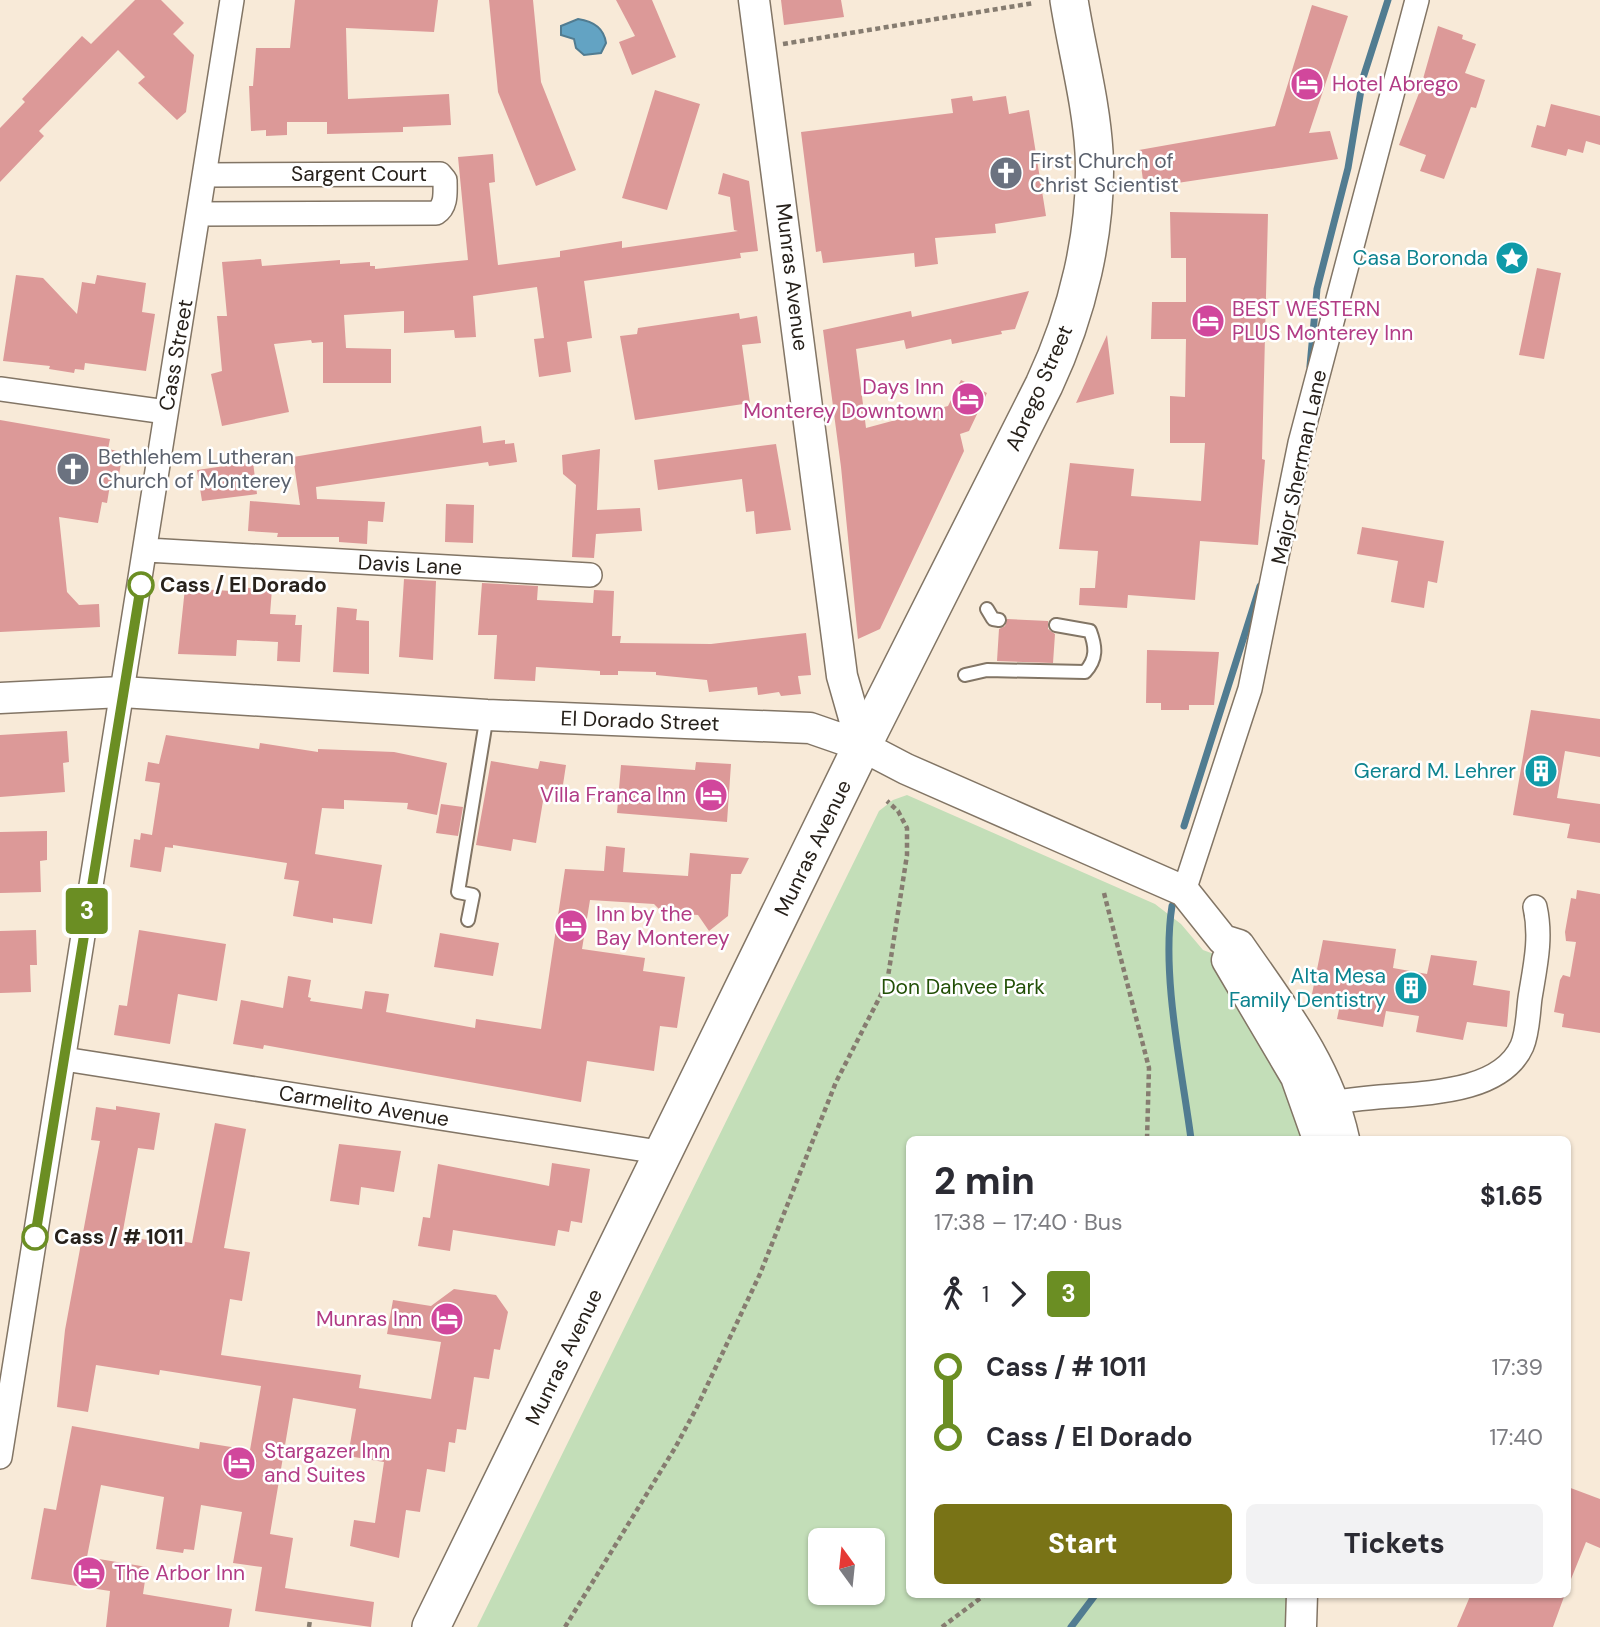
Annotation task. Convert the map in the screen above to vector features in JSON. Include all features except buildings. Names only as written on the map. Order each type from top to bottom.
[{"type":"main road","name":"Abrego Street","points":[[862,746],[1044,385],[1074,306],[1090,226],[1094,154],[1084,71],[1052,1]]},
{"type":"main road","name":"Munras Avenue","points":[[431,1627],[862,746]]},
{"type":"street","name":"Cass Street","points":[[0,1457],[122,691],[147,550],[166,412],[232,0]]},
{"type":"street","name":"Munras Avenue","points":[[754,0],[769,98],[842,676],[862,746]]},
{"type":"street","name":"Major Sherman Lane","points":[[1184,891],[1250,689],[1300,443],[1417,0]]},
{"type":"street","name":"Sargent Court","points":[[199,214],[436,213],[441,209],[445,198],[445,180],[440,174],[206,175]]},
{"type":"street","points":[[0,389],[166,412]]},
{"type":"street","name":"Davis Lane","points":[[147,550],[590,575]]},
{"type":"street","name":"El Dorado Street","points":[[0,698],[122,691],[488,715],[810,728],[862,746],[906,769],[1184,891],[1223,940],[1239,945],[1303,1040],[1320,1069],[1334,1102],[1343,1136]]},
{"type":"street","points":[[1279,1048],[1298,1057],[1319,1100],[1334,1102],[1449,1089],[1497,1076],[1513,1062],[1523,1044],[1540,929],[1535,907]]},
{"type":"street","name":"El Dorado Street","points":[[1223,940],[1224,954],[1296,1077],[1317,1136]]},
{"type":"street","name":"Carmelito Avenue","points":[[64,1059],[665,1153]]},
{"type":"street","points":[[1301,1627],[1302,1598]]},
{"type":"lane","points":[[987,609],[993,619],[999,620]]},
{"type":"lane","points":[[965,675],[987,670],[1085,672],[1095,655],[1090,631],[1056,625]]},
{"type":"lane","points":[[468,920],[472,895],[458,892],[488,715]]},
{"type":"path","points":[[783,44],[1052,1]]},
{"type":"path","points":[[565,1627],[696,1409],[760,1274],[836,1082],[887,983],[893,962],[907,842],[907,828],[898,811],[887,801]]},
{"type":"path","points":[[1104,893],[1149,1068],[1147,1136]]},
{"type":"path","points":[[942,1627],[981,1598]]},
{"type":"path","points":[[309,1627],[310,1619]]},
{"type":"green space","name":"Don Dahvee Park","points":[[907,795],[1155,904],[1181,924],[1203,950],[1238,963],[1328,1136],[906,1136],[906,1598],[1302,1598],[1301,1627],[477,1627],[879,811],[893,800]]},
{"type":"water","points":[[578,19],[588,21],[603,33],[606,43],[601,53],[584,55],[576,48],[574,39],[561,35],[561,26]]},
{"type":"waterway","points":[[1310,366],[1317,289],[1348,168],[1363,78],[1388,0]]},
{"type":"waterway","points":[[1184,826],[1260,586]]},
{"type":"waterway","points":[[1172,906],[1169,933],[1171,991],[1191,1136]]},
{"type":"waterway","points":[[1071,1627],[1093,1598]]},
{"type":"bus line","name":"3","points":[[35,1237],[141,585]]},
{"type":"place","name":"Hotel Abrego","points":[[1307,84]]},
{"type":"place","name":"First Church of Christ Scientist","points":[[1006,173]]},
{"type":"place","name":"Casa Boronda","points":[[1512,258]]},
{"type":"place","name":"BEST WESTERN PLUS Monterey Inn","points":[[1208,321]]},
{"type":"place","name":"Days Inn Monterey Downtown","points":[[968,399]]},
{"type":"place","name":"Bethlehem Lutheran Church of Monterey","points":[[73,469]]},
{"type":"place","name":"Cass / El Dorado","points":[[141,585]]},
{"type":"place","name":"Gerard M. Lehrer","points":[[1541,771]]},
{"type":"place","name":"Villa Franca Inn","points":[[711,795]]},
{"type":"place","name":"Inn by the Bay Monterey","points":[[571,926]]},
{"type":"place","name":"Alta Mesa Family Dentistry","points":[[1411,988]]},
{"type":"place","name":"Cass / # 1011","points":[[35,1237]]},
{"type":"place","name":"Munras Inn","points":[[447,1319]]},
{"type":"place","name":"Stargazer Inn and Suites","points":[[239,1463]]},
{"type":"place","name":"The Arbor Inn","points":[[89,1573]]}]
